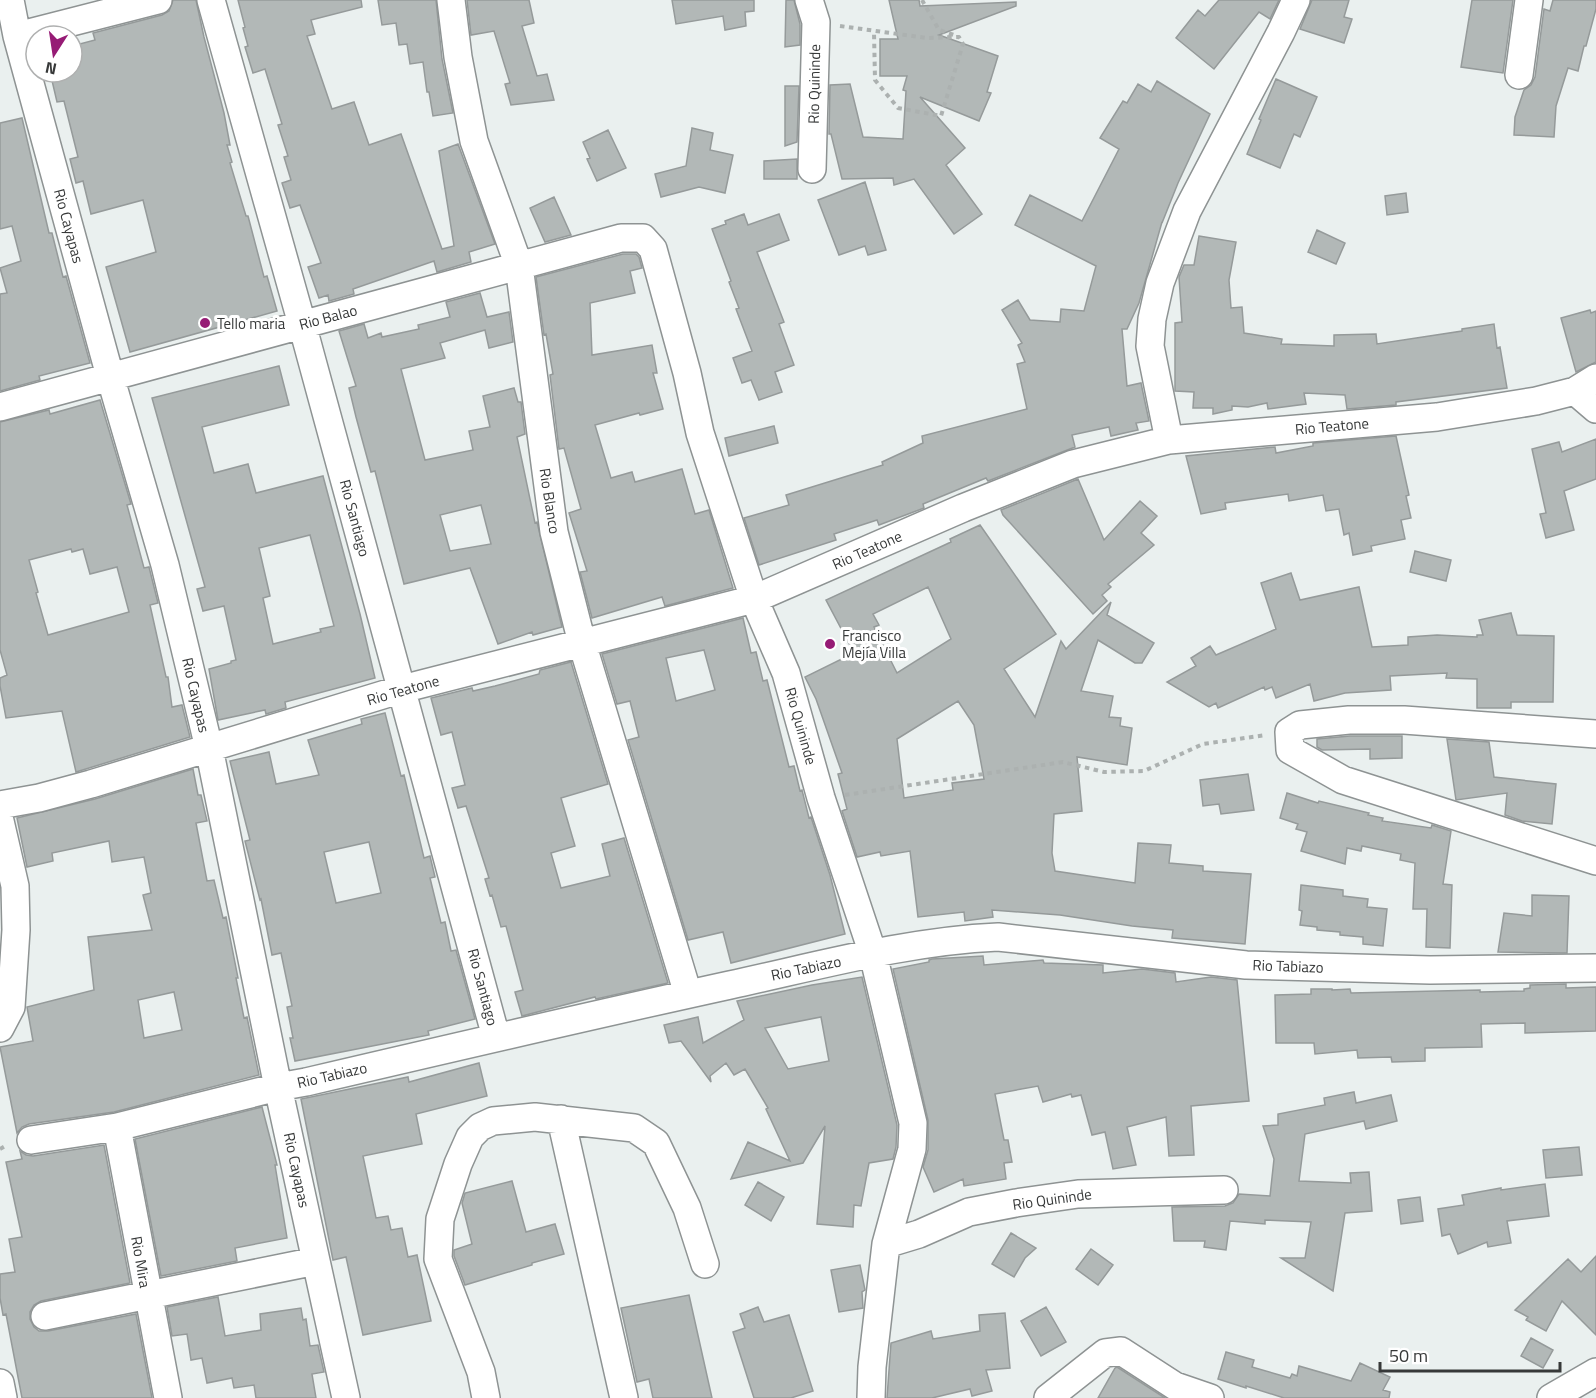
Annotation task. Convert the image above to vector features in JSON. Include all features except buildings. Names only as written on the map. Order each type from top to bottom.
[{"type":"street","name":"Rio Cayapas","points":[[10,0],[17,36],[110,376],[165,565],[209,748],[278,1087],[346,1398]]},
{"type":"street","points":[[17,36],[158,0]]},
{"type":"street","name":"Rio Santiago","points":[[211,0],[302,324],[496,1037]]},
{"type":"street","name":"Rio Blanco","points":[[451,0],[458,57],[474,141],[519,266],[554,532],[582,643],[688,994]]},
{"type":"street","points":[[1169,440],[1150,346],[1152,319],[1160,283],[1186,211],[1296,0]]},
{"type":"street","points":[[1519,75],[1529,0]]},
{"type":"street","name":"Rio Quininde","points":[[812,11],[812,169]]},
{"type":"street","name":"Rio Balao","points":[[0,407],[621,238]]},
{"type":"street","name":"Rio Quininde","points":[[621,238],[643,238],[653,249],[687,373],[700,433],[754,599],[786,674],[821,798],[873,954],[913,1123],[912,1149],[886,1244],[872,1367],[871,1398]]},
{"type":"street","points":[[1585,385],[1596,409]]},
{"type":"street","name":"Rio Teatone","points":[[0,805],[39,798],[144,768],[402,689],[754,599],[963,508],[1073,464],[1169,440],[1437,417],[1536,401],[1585,385]]},
{"type":"street","points":[[1596,734],[1404,720],[1349,720],[1300,725],[1289,732],[1290,750],[1343,780],[1596,861]]},
{"type":"street","points":[[0,821],[15,886],[11,1007],[0,1028]]},
{"type":"street","name":"Rio Tabiazo","points":[[31,1140],[117,1126],[688,994],[873,954],[959,939],[998,937],[1246,965],[1430,970],[1596,969]]},
{"type":"street","points":[[486,1398],[481,1372],[438,1259],[440,1219],[458,1164],[470,1137],[480,1127],[493,1121],[523,1117],[634,1128],[657,1143],[687,1208],[705,1264]]},
{"type":"street","points":[[561,1119],[624,1398]]},
{"type":"street","name":"Rio Mira","points":[[117,1126],[147,1296],[168,1398]]},
{"type":"street","name":"Rio Quininde","points":[[886,1244],[919,1234],[969,1212],[1016,1203],[1078,1194],[1224,1190]]},
{"type":"street","points":[[45,1317],[316,1261]]},
{"type":"street","points":[[1048,1398],[1105,1353],[1121,1351],[1175,1386],[1210,1398]]},
{"type":"street","points":[[1551,1398],[1596,1372]]},
{"type":"street","points":[[0,1383],[3,1398]]},
{"type":"path","points":[[874,32],[875,80],[898,108],[941,116],[963,44],[959,37],[939,30],[922,0]]},
{"type":"path","points":[[812,11],[874,32],[927,38],[959,37]]},
{"type":"path","points":[[821,798],[1063,762],[1104,772],[1144,771],[1203,744],[1289,732]]},
{"type":"place","name":"Tello maria","points":[[205,323]]},
{"type":"place","name":"Francisco Mejía Villa","points":[[830,644]]}]
